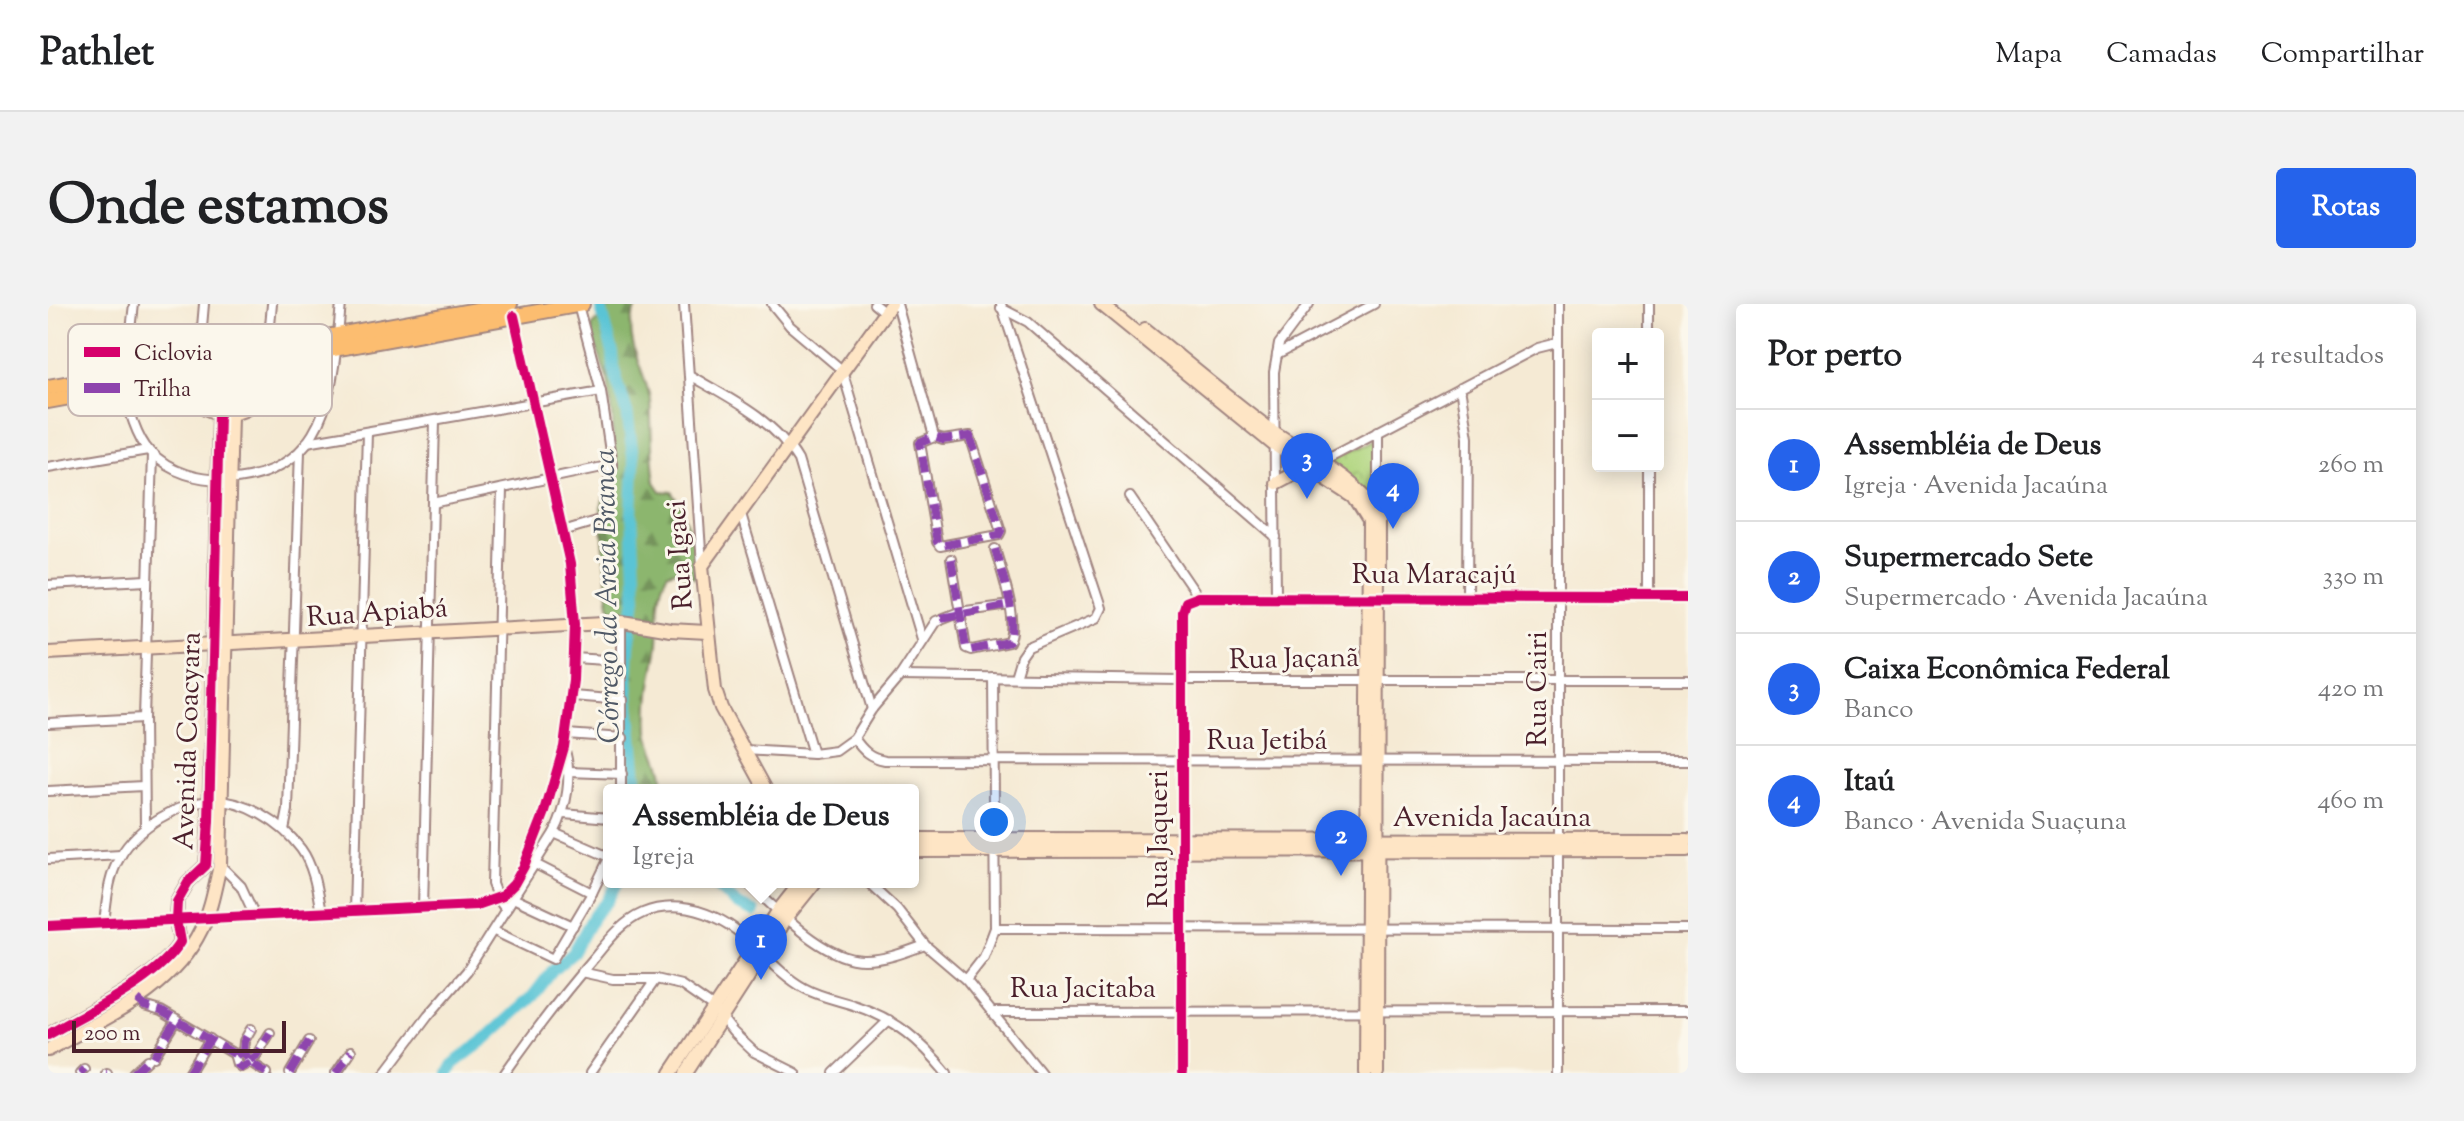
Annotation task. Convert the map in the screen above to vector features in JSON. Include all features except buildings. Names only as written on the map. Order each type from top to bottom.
[{"type":"main road","points":[[332,337],[512,310],[579,304]]},
{"type":"main road","points":[[332,351],[512,310]]},
{"type":"main road","points":[[336,351],[338,335]]},
{"type":"main road","points":[[48,387],[68,383]]},
{"type":"main road","points":[[48,401],[68,398]]},
{"type":"street","points":[[132,324],[134,304]]},
{"type":"street","points":[[202,324],[204,304]]},
{"type":"street","points":[[270,324],[272,304]]},
{"type":"street","points":[[338,335],[341,304]]},
{"type":"street","points":[[579,304],[601,391],[612,465],[608,484]]},
{"type":"street","name":"Rua Igaci","points":[[684,304],[707,632],[715,690],[721,708],[763,784]]},
{"type":"street","points":[[772,304],[790,326],[842,370],[922,639]]},
{"type":"street","points":[[874,304],[891,307]]},
{"type":"street","points":[[1101,304],[1274,438],[1314,464],[1373,517]]},
{"type":"street","points":[[1115,304],[1274,438]]},
{"type":"street","points":[[1277,355],[1374,304]]},
{"type":"street","name":"Rua Cairi","points":[[1558,304],[1558,1073]]},
{"type":"street","points":[[1649,304],[1649,328]]},
{"type":"street","points":[[1276,596],[1274,438],[1277,355],[1284,336],[1306,305]]},
{"type":"street","points":[[1001,306],[1028,322],[1276,537]]},
{"type":"street","points":[[1001,306],[1101,608],[1096,618],[1028,647],[1021,657],[1015,677]]},
{"type":"street","points":[[702,566],[842,370],[891,307]]},
{"type":"street","points":[[891,307],[934,437]]},
{"type":"street","points":[[48,926],[476,905],[498,899],[514,884],[545,812],[564,747],[572,696],[575,624],[570,564],[512,310]]},
{"type":"street","points":[[1276,483],[1537,348],[1557,343]]},
{"type":"street","points":[[332,374],[336,351]]},
{"type":"street","points":[[689,375],[739,404],[789,444],[804,476],[872,709]]},
{"type":"street","points":[[1460,388],[1468,437],[1467,598]]},
{"type":"street","points":[[307,442],[601,391]]},
{"type":"street","points":[[132,416],[150,452],[144,718],[145,828]]},
{"type":"street","name":"Avenida Coacyara","points":[[48,1050],[137,1000],[198,936],[220,865],[216,801],[225,416]]},
{"type":"street","points":[[48,467],[150,452],[187,473],[223,480],[254,476],[285,462],[300,451],[322,416]]},
{"type":"street","points":[[423,908],[435,421]]},
{"type":"street","points":[[1377,1073],[1373,1010],[1372,678],[1373,517],[1378,431]]},
{"type":"street","points":[[354,912],[367,432]]},
{"type":"street","points":[[934,437],[943,440],[971,437],[1001,528],[999,535],[938,545],[919,445],[934,437]]},
{"type":"street","points":[[284,830],[288,810],[300,451]]},
{"type":"street","points":[[285,462],[298,474]]},
{"type":"street","points":[[433,503],[612,465]]},
{"type":"street","points":[[1649,472],[1649,598]]},
{"type":"street","points":[[502,489],[492,884],[506,910]]},
{"type":"street","points":[[1130,497],[1198,597]]},
{"type":"street","points":[[741,514],[813,754]]},
{"type":"street","points":[[563,531],[596,521]]},
{"type":"street","points":[[951,559],[965,646],[971,650],[1010,641],[1012,637],[1010,605],[995,549]]},
{"type":"street","points":[[48,585],[148,580]]},
{"type":"street","name":"Rua Maracajú","points":[[1198,597],[1688,598]]},
{"type":"street","name":"Rua Jaqueri","points":[[1182,1073],[1180,680],[1183,606],[1188,600],[1198,597]]},
{"type":"street","points":[[745,750],[813,754],[836,751],[854,738],[872,709],[900,676],[922,639],[941,618],[959,612],[1010,605]]},
{"type":"street","points":[[621,784],[622,622]]},
{"type":"street","name":"Rua Apiabá","points":[[48,653],[622,622],[707,632]]},
{"type":"street","points":[[574,658],[621,661]]},
{"type":"street","name":"Rua Jaçanã","points":[[900,676],[1180,680],[1688,680]]},
{"type":"street","points":[[966,980],[984,957],[995,928],[993,677]]},
{"type":"street","points":[[572,696],[623,700]]},
{"type":"street","points":[[48,723],[144,718]]},
{"type":"street","points":[[566,734],[623,738]]},
{"type":"street","name":"Rua Jetibá","points":[[854,738],[862,750],[872,757],[885,760],[1688,761]]},
{"type":"street","points":[[385,1073],[467,971],[554,833],[564,814],[568,772],[564,747]]},
{"type":"street","points":[[568,772],[622,774]]},
{"type":"street","points":[[48,791],[144,786]]},
{"type":"street","points":[[104,923],[110,883],[121,855],[145,828],[169,814],[216,801],[264,816],[284,830],[306,858],[315,880],[321,913]]},
{"type":"street","name":"Avenida Coacyara","points":[[48,1035],[169,966],[180,942],[175,910],[181,892],[206,865],[216,801]]},
{"type":"street","points":[[564,814],[603,817]]},
{"type":"street","points":[[554,833],[603,855]]},
{"type":"street","name":"Avenida Jacaúna","points":[[919,839],[993,845],[1372,846],[1559,845],[1688,840]]},
{"type":"street","name":"Avenida Jacaúna","points":[[919,851],[993,845]]},
{"type":"street","name":"Avenida Jacaúna","points":[[1559,845],[1688,850]]},
{"type":"street","points":[[48,859],[121,855]]},
{"type":"street","points":[[535,864],[592,893]]},
{"type":"street","points":[[220,865],[241,886],[255,916]]},
{"type":"street","points":[[494,931],[553,959],[603,870]]},
{"type":"street","points":[[754,888],[828,950],[854,960],[877,960],[925,945]]},
{"type":"street","points":[[671,1073],[718,1013],[797,888]]},
{"type":"street","points":[[782,914],[809,888]]},
{"type":"street","points":[[874,888],[897,909],[925,945],[966,980],[1041,1073]]},
{"type":"street","points":[[513,898],[573,926]]},
{"type":"street","points":[[505,1073],[554,1003],[619,929],[644,912],[679,907],[714,916],[760,949],[801,987],[889,1020],[917,1038],[947,1073]]},
{"type":"street","points":[[995,928],[1688,929]]},
{"type":"street","points":[[581,972],[613,979],[656,979],[681,985],[718,1013],[754,1052],[796,1073]]},
{"type":"street","points":[[590,1073],[656,979]]},
{"type":"street","points":[[137,1000],[240,1054],[267,1073]]},
{"type":"street","points":[[1366,1073],[1373,1010]]},
{"type":"street","name":"Rua Jacitaba","points":[[992,1012],[1688,1011]]},
{"type":"street","points":[[686,1073],[718,1013]]},
{"type":"street","points":[[134,1073],[151,1058],[177,1020]]},
{"type":"street","points":[[834,1073],[889,1020]]},
{"type":"street","points":[[251,1029],[235,1062],[236,1070],[256,1056],[270,1033]]},
{"type":"street","points":[[189,1073],[210,1039]]},
{"type":"street","points":[[290,1073],[309,1041]]},
{"type":"street","points":[[336,1073],[351,1051]]},
{"type":"green space","points":[[614,304],[639,304],[633,316],[632,340],[650,400],[655,482],[661,491],[672,492],[679,502],[705,570],[696,577],[685,579],[679,570],[668,573],[660,592],[649,731],[663,775],[663,784],[634,784],[626,692],[626,635],[609,603],[601,508],[613,464],[613,418],[608,381],[592,326]]},
{"type":"green space","points":[[1375,439],[1377,500],[1326,462]]},
{"type":"waterway","name":"Córrego da Areia Branca","points":[[601,308],[613,353],[614,370],[627,412],[634,464],[632,514],[636,597],[627,682],[636,784]]},
{"type":"waterway","name":"Córrego da Areia Branca","points":[[448,1073],[453,1064],[533,996],[553,970],[573,953],[593,917],[615,888]]},
{"type":"waterway","points":[[720,888],[738,905],[754,912]]},
{"type":"marked path","points":[[970,436],[1001,531],[999,535],[940,546],[920,443],[934,437],[943,440],[970,436]]},
{"type":"marked path","points":[[951,559],[966,648],[971,650],[1009,642],[1012,634],[1011,610],[995,549]]},
{"type":"marked path","points":[[941,618],[1010,605]]},
{"type":"marked path","points":[[137,1000],[236,1055]]},
{"type":"marked path","points":[[154,1057],[177,1020]]},
{"type":"marked path","points":[[243,1052],[244,1041],[251,1029]]},
{"type":"marked path","points":[[250,1060],[256,1056],[270,1033]]},
{"type":"marked path","points":[[189,1073],[210,1039]]},
{"type":"marked path","points":[[290,1073],[309,1041]]},
{"type":"marked path","points":[[336,1073],[351,1051]]},
{"type":"marked path","points":[[250,1062],[241,1067],[235,1057],[245,1053],[250,1062],[267,1073]]},
{"type":"marked path","points":[[134,1073],[148,1060]]},
{"type":"marked path","points":[[80,1073],[84,1069]]},
{"type":"cycle path","points":[[48,926],[476,905],[502,896],[514,884],[545,812],[564,747],[573,680],[575,624],[570,564],[514,316]]},
{"type":"cycle path","points":[[48,1035],[139,982],[170,956],[180,942],[177,901],[188,882],[206,865],[219,416]]},
{"type":"cycle path","points":[[1182,1073],[1182,612],[1185,602],[1198,597],[1688,598]]},
{"type":"place","name":"Caixa Econômica Federal","points":[[1307,499]]},
{"type":"place","name":"Itaú","points":[[1393,529]]},
{"type":"place","name":"Supermercado Sete","points":[[1341,876]]},
{"type":"place","name":"Assembléia de Deus","points":[[761,980]]}]
